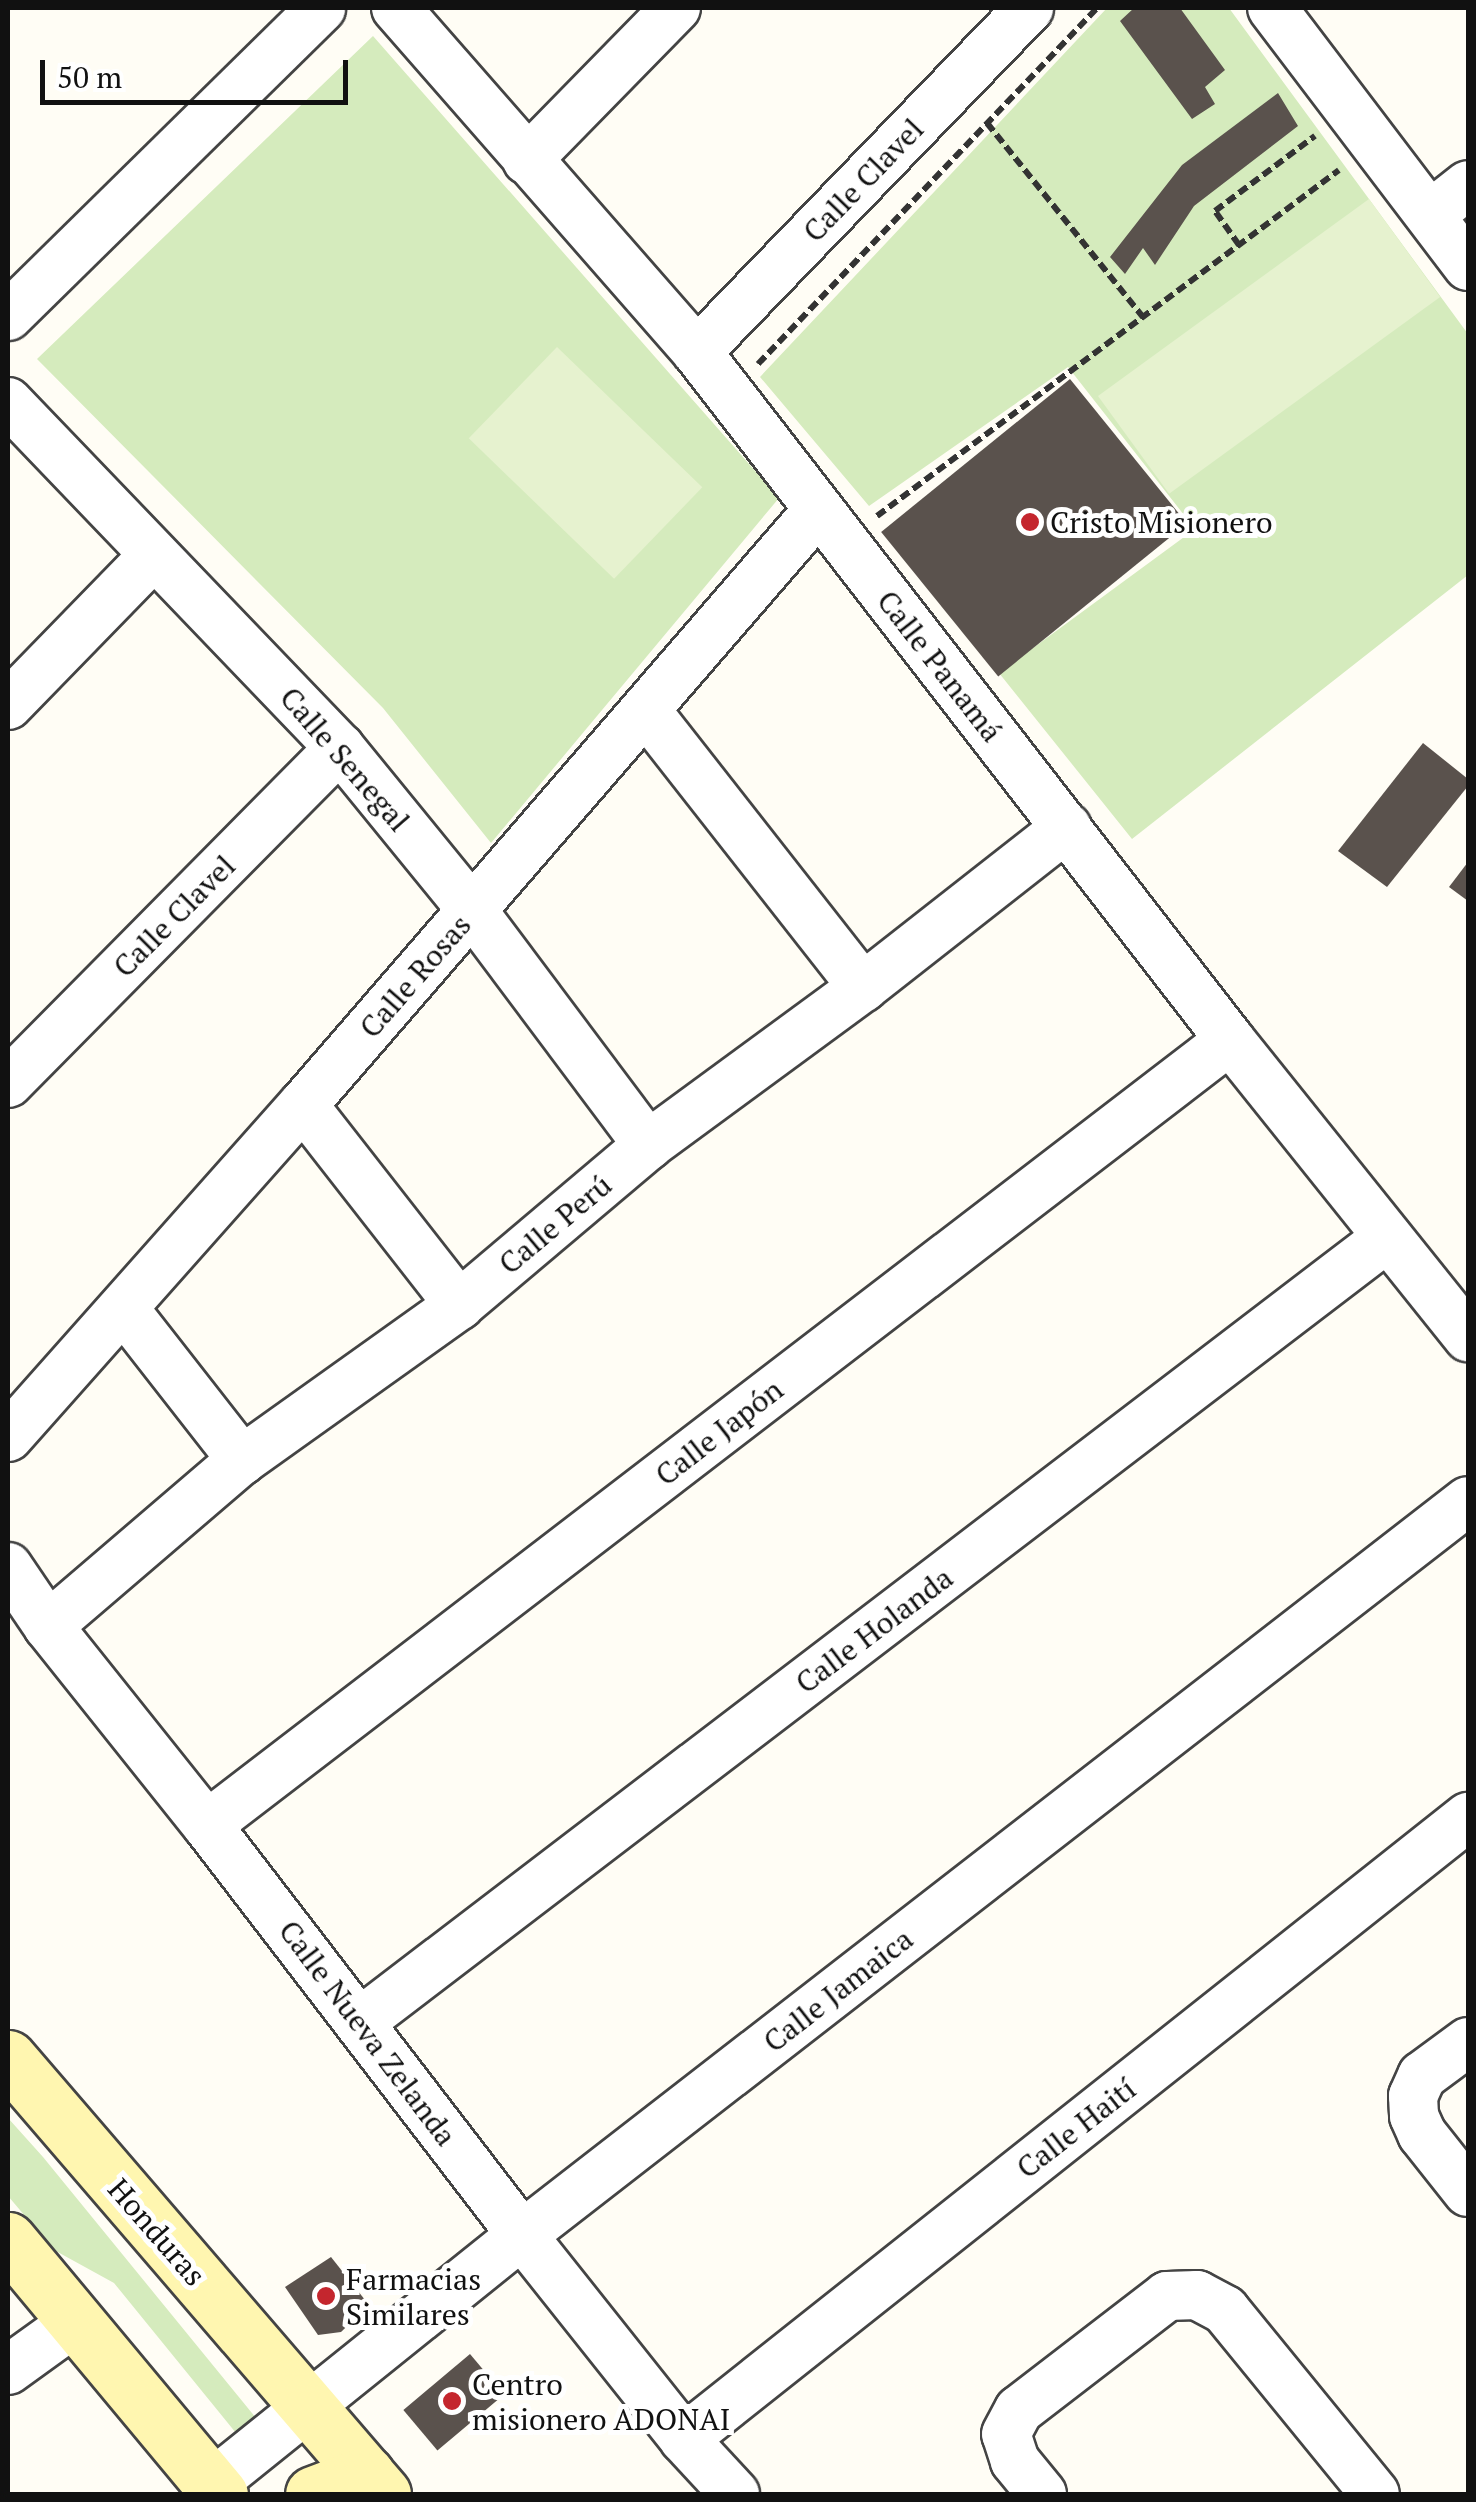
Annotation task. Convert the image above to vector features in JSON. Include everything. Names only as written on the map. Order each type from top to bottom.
[{"type":"street","points":[[8,316],[321,8]]},
{"type":"street","name":"Calle Panamá","points":[[396,8],[697,352],[1230,1040],[1468,1337]]},
{"type":"street","points":[[526,160],[676,8]]},
{"type":"street","name":"Calle Clavel","points":[[697,352],[1029,8]]},
{"type":"street","points":[[1272,8],[1468,266]]},
{"type":"street","points":[[1430,215],[1468,185]]},
{"type":"street","name":"Calle Senegal","points":[[8,402],[340,748],[472,910],[648,1145]]},
{"type":"street","name":"Calle Rosas","points":[[8,1437],[303,1105],[818,510]]},
{"type":"street","points":[[8,705],[154,555]]},
{"type":"street","points":[[646,712],[863,988]]},
{"type":"street","name":"Calle Clavel","points":[[8,1083],[340,748]]},
{"type":"street","name":"Calle Perú","points":[[48,1626],[242,1460],[459,1305],[648,1145],[863,988],[1067,828]]},
{"type":"street","name":"Calle Japón","points":[[208,1825],[1230,1040]]},
{"type":"street","points":[[303,1105],[459,1305]]},
{"type":"street","name":"Calle Holanda","points":[[360,2022],[1388,1238]]},
{"type":"street","points":[[124,1309],[242,1460]]},
{"type":"street","name":"Calle Jamaica","points":[[216,2489],[307,2406],[522,2235],[1468,1501]]},
{"type":"street","name":"Calle Nueva Zelanda","points":[[8,1566],[48,1626],[208,1825],[522,2235],[684,2439],[735,2494]]},
{"type":"street","name":"Calle Haití","points":[[684,2439],[1468,1817]]},
{"type":"street","points":[[1468,2042],[1422,2076],[1413,2096],[1414,2116],[1468,2192]]},
{"type":"street","name":"Honduras","points":[[8,2058],[375,2484]]},
{"type":"street","points":[[15,2264],[76,2321],[216,2489]]},
{"type":"street","points":[[1042,2494],[1015,2461],[1006,2434],[1019,2410],[1167,2296],[1197,2295],[1225,2310],[1375,2494]]},
{"type":"street","points":[[8,2370],[76,2321]]},
{"type":"street","points":[[314,2494],[375,2484]]},
{"type":"path","points":[[745,378],[1097,8]]},
{"type":"path","points":[[987,123],[1143,317]]},
{"type":"path","points":[[1239,246],[1215,211],[1328,126]]},
{"type":"path","points":[[866,524],[1352,160]]},
{"type":"green space","points":[[1107,8],[1229,8],[1468,334],[1468,575],[1132,839],[999,673],[1195,529],[1068,367],[869,506],[760,377]]},
{"type":"green space","points":[[373,36],[779,498],[491,843],[383,708],[37,359]]},
{"type":"green space","points":[[1369,199],[1440,297],[1169,494],[1098,396]]},
{"type":"green space","points":[[557,347],[702,487],[614,579],[469,438]]},
{"type":"green space","points":[[8,2118],[256,2418],[236,2433],[114,2283],[54,2250],[8,2196]]},
{"type":"building","points":[[1134,8],[1180,8],[1225,70],[1205,87],[1215,104],[1192,119],[1120,21]]},
{"type":"building","points":[[1278,93],[1298,126],[1194,206],[1155,265],[1143,248],[1125,274],[1110,257],[1182,165]]},
{"type":"building","name":"Cristo Misionero","points":[[1070,379],[1187,524],[998,676],[881,532]]},
{"type":"building","points":[[1423,743],[1468,779],[1468,786],[1387,887],[1338,851]]},
{"type":"building","points":[[1468,862],[1468,901],[1449,887]]},
{"type":"building","name":"Farmacias Similares","points":[[331,2257],[369,2305],[341,2332],[318,2335],[285,2287]]},
{"type":"building","name":"Centro misionero ADONAI","points":[[470,2354],[504,2395],[437,2451],[403,2410]]},
{"type":"place","name":"Cristo Misionero","points":[[1030,522]]},
{"type":"place","name":"Farmacias Similares","points":[[326,2296]]},
{"type":"place","name":"Centro misionero ADONAI","points":[[452,2401]]}]
